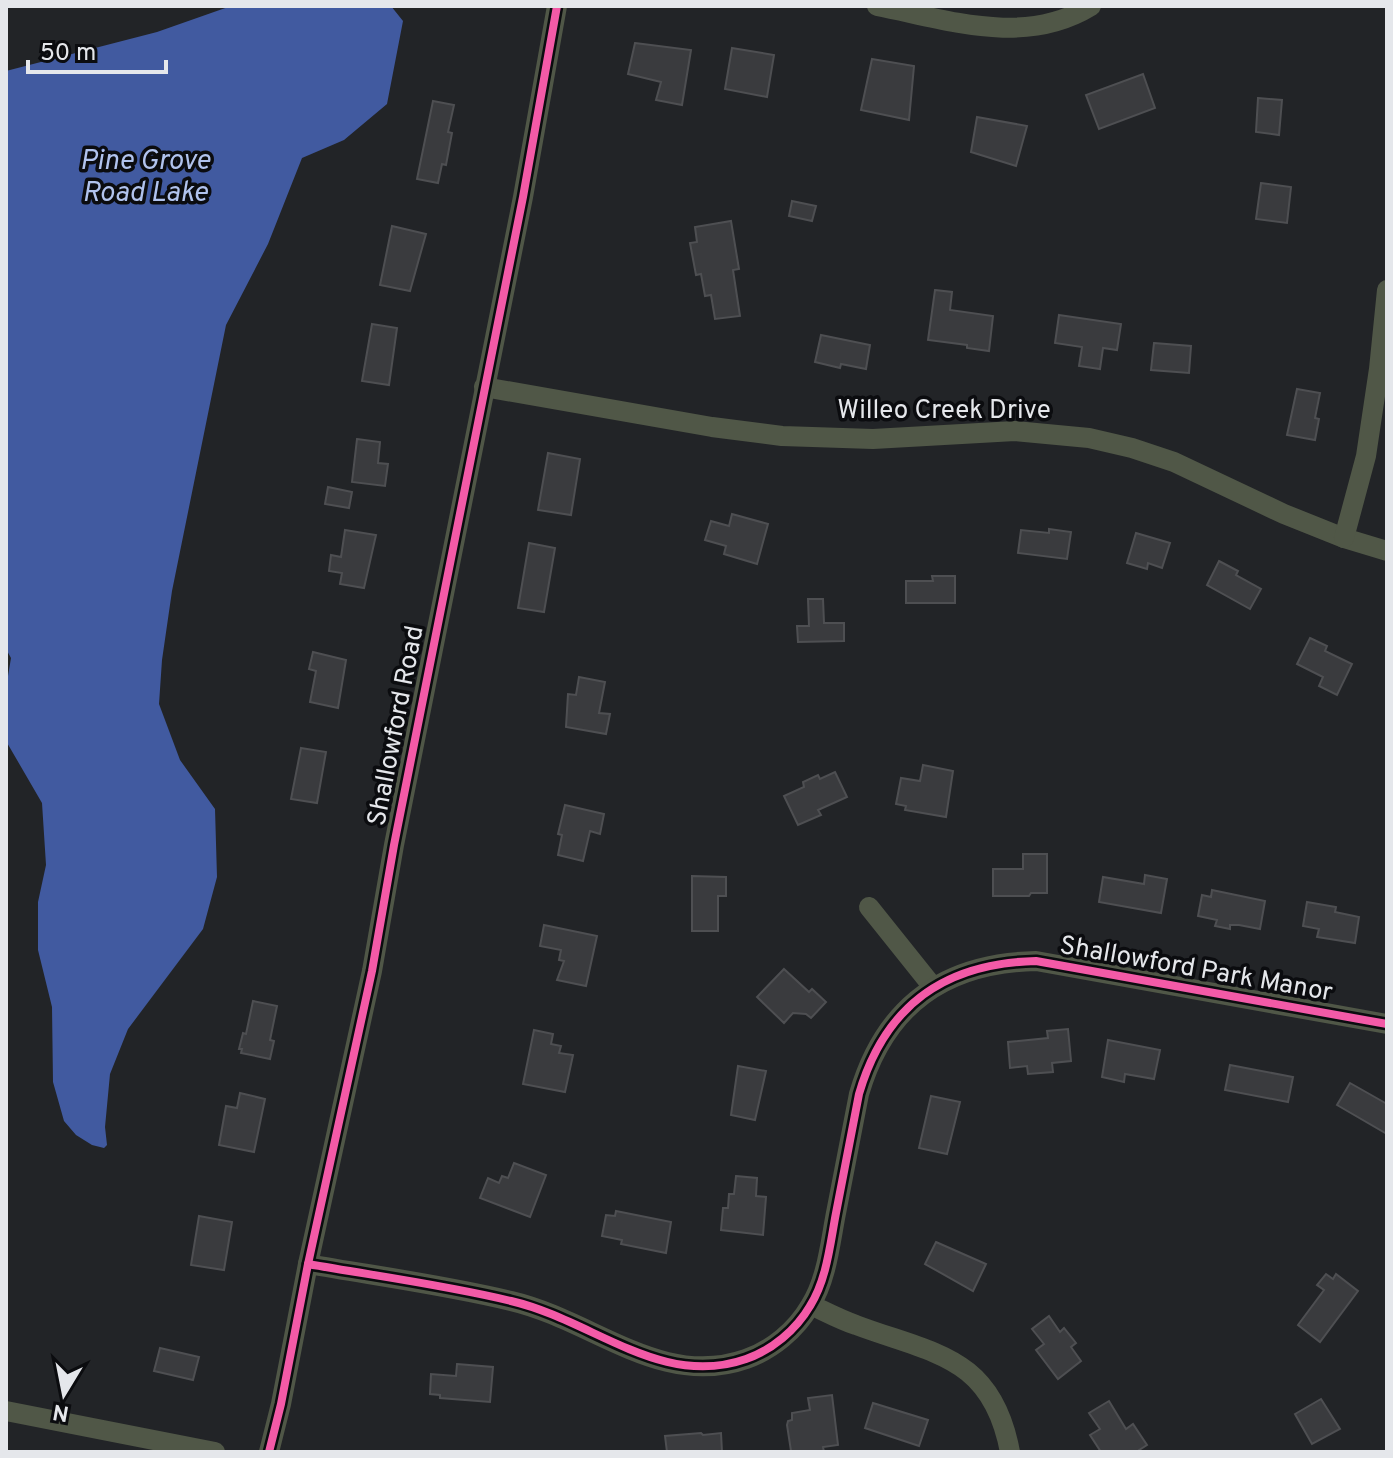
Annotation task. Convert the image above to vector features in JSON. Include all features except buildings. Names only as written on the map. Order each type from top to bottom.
[{"type":"street","name":"Shallowford Road","points":[[269,1452],[372,971],[523,197],[557,6]]},
{"type":"street","points":[[877,6],[994,28],[1023,29],[1050,25],[1091,6]]},
{"type":"street","points":[[1344,538],[1366,456],[1387,290]]},
{"type":"street","name":"Willeo Creek Drive","points":[[484,387],[712,427],[782,436],[873,439],[1015,431],[1089,438],[1174,462],[1284,514],[1387,551]]},
{"type":"street","points":[[869,907],[933,987]]},
{"type":"street","name":"Shallowford Park Manor","points":[[308,1264],[514,1301],[580,1325],[655,1360],[688,1368],[726,1366],[759,1354],[788,1333],[811,1305],[826,1268],[866,1069],[892,1023],[910,1004],[933,987],[981,966],[1036,961],[1387,1024]]},
{"type":"street","points":[[811,1305],[855,1325],[936,1351],[955,1362],[976,1379],[994,1403],[1006,1431],[1010,1452]]},
{"type":"street","points":[[6,1411],[215,1452]]},
{"type":"water","name":"Pine Grove Road Lake","points":[[231,6],[391,6],[403,21],[387,104],[344,140],[302,158],[268,244],[226,325],[172,591],[159,704],[180,760],[215,809],[217,877],[203,929],[128,1029],[110,1074],[105,1127],[107,1145],[104,1148],[76,1135],[64,1121],[53,1082],[52,1007],[38,950],[38,902],[46,865],[42,803],[6,741],[6,688],[11,658],[6,649],[6,71],[157,32]]},
{"type":"cycle path","points":[[269,1452],[372,971],[394,845],[523,197],[557,6]]},
{"type":"cycle path","points":[[308,1264],[511,1301],[541,1310],[656,1359],[685,1365],[715,1366],[746,1359],[774,1345],[804,1315],[816,1296],[827,1261],[859,1094],[870,1063],[902,1013],[947,980],[974,970],[1036,961],[1387,1024]]}]
